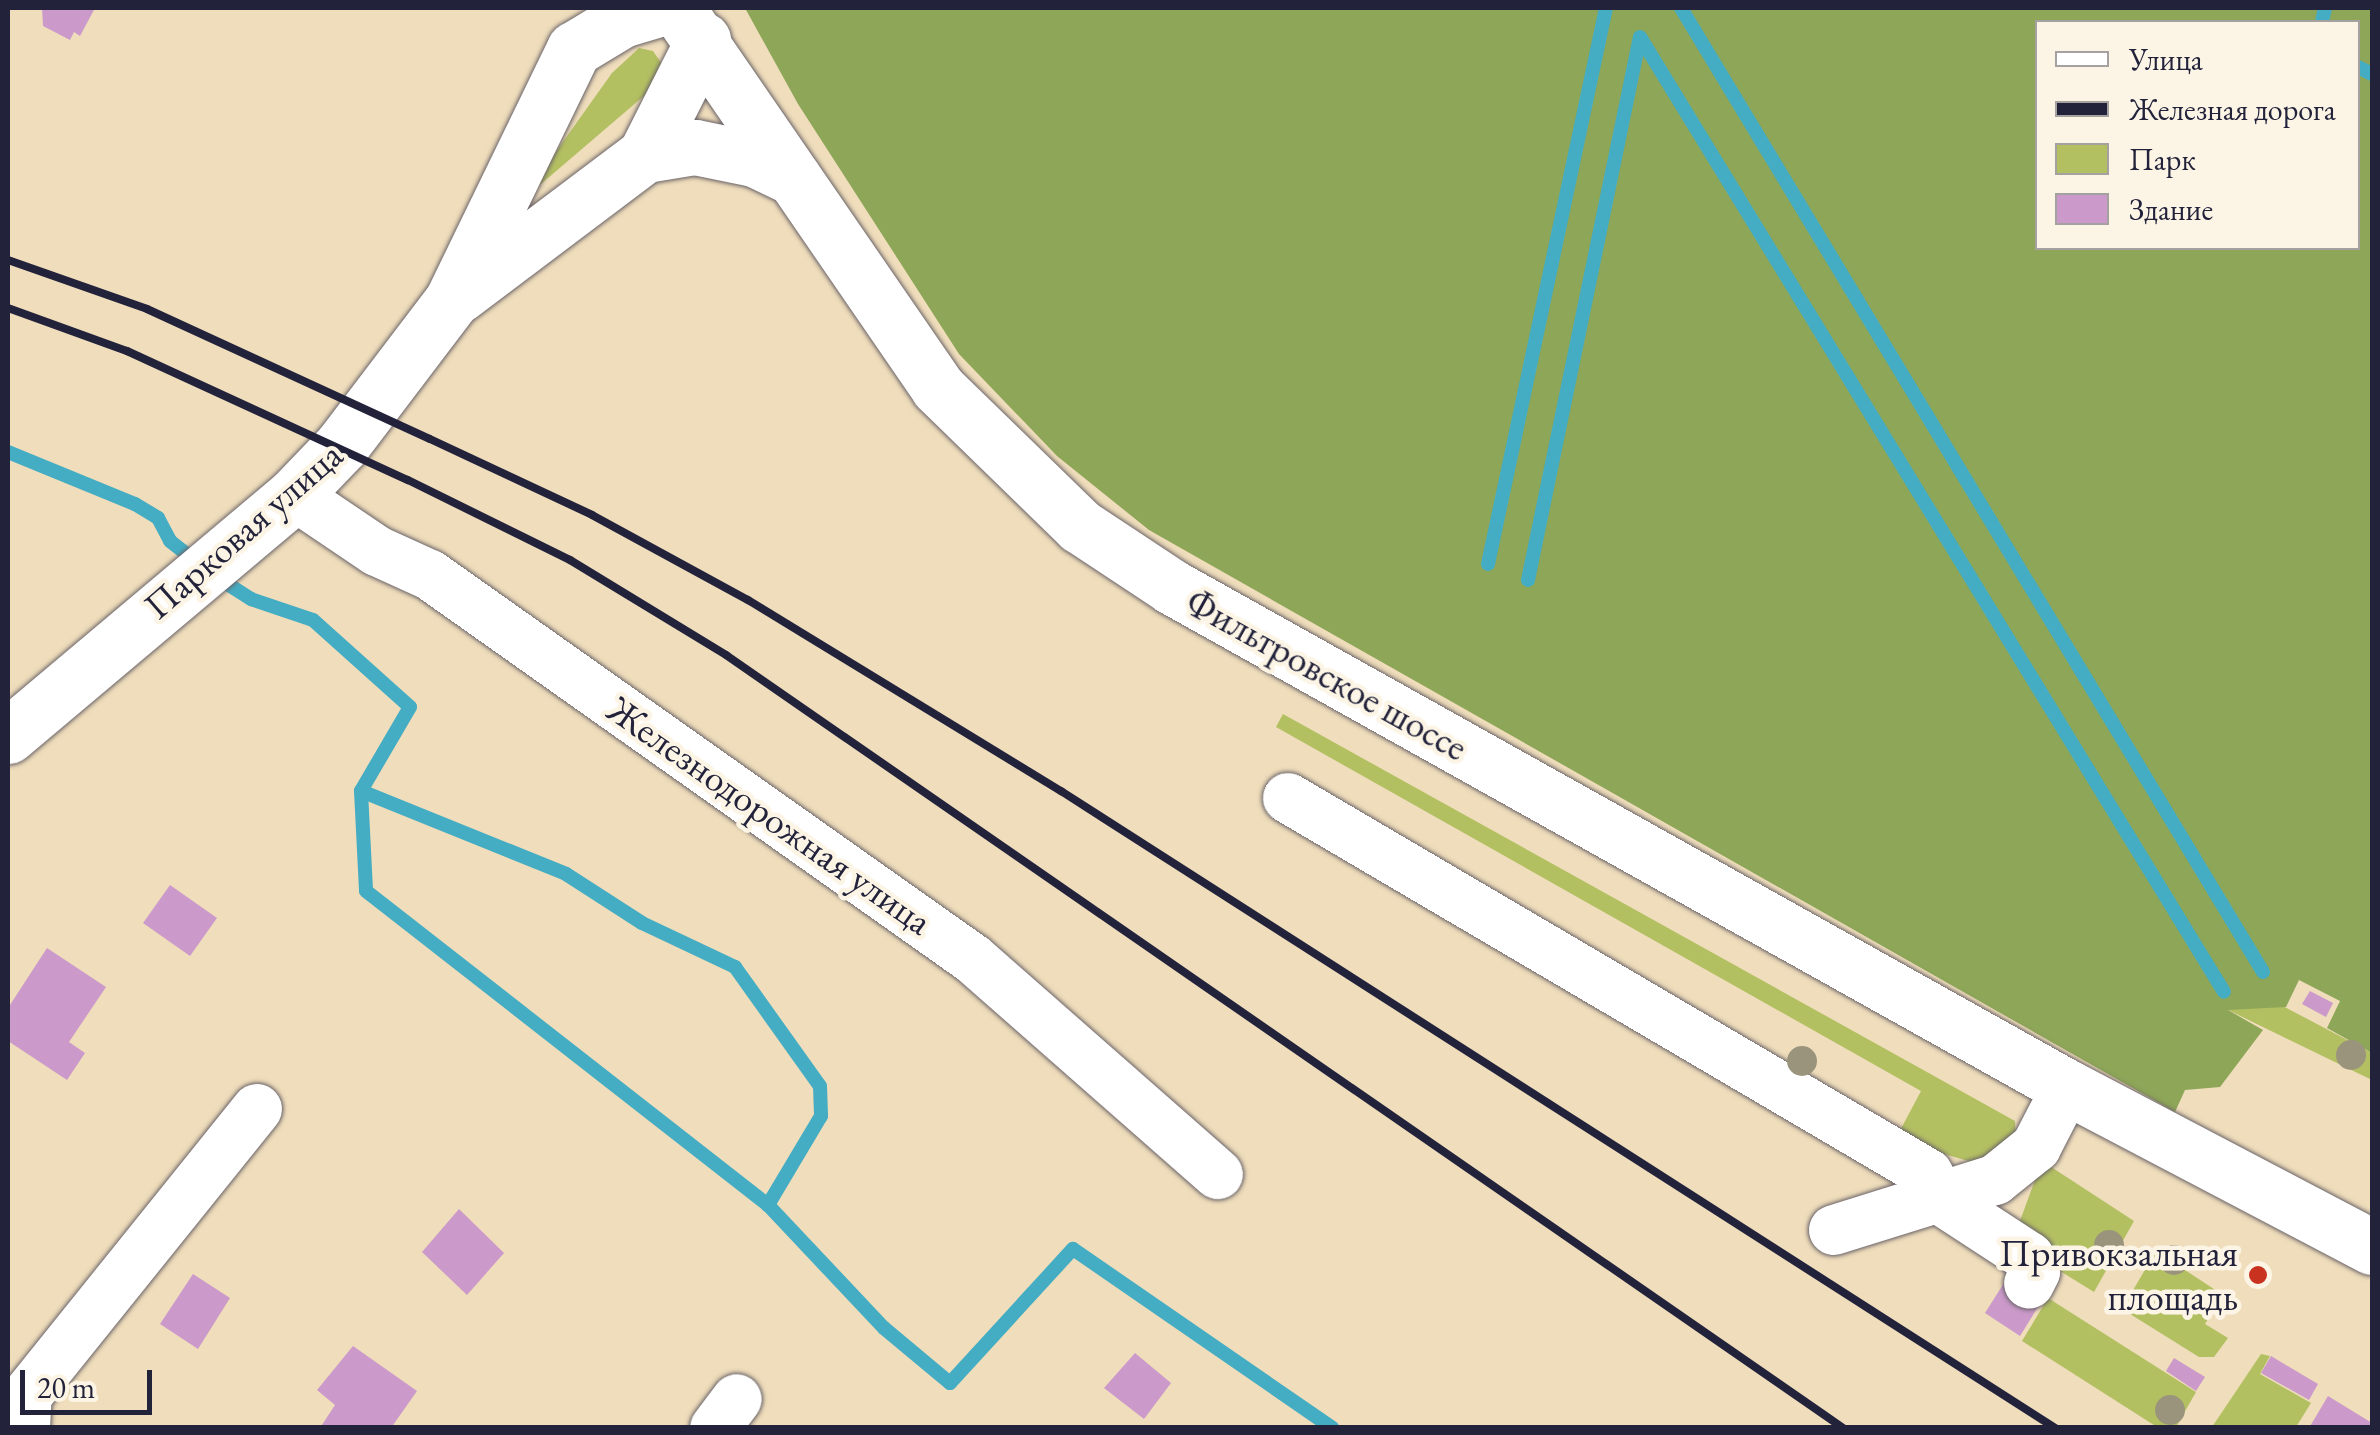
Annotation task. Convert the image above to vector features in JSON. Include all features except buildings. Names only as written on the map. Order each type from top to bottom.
[{"type":"main road","name":"Парковая улица","points":[[8,736],[277,507],[342,445],[452,300],[576,28],[622,20],[681,18]]},
{"type":"main road","points":[[646,155],[681,18]]},
{"type":"main road","name":"Фильтровское шоссе","points":[[681,18],[938,388],[1080,526],[1172,587],[2067,1087],[2372,1247]]},
{"type":"main road","name":"Парковая улица","points":[[452,300],[646,155],[695,147],[754,158],[794,178]]},
{"type":"street","name":"Железнодорожная улица","points":[[277,507],[430,575],[974,959],[1218,1174]]},
{"type":"street","points":[[1288,798],[1928,1174],[1943,1202],[2029,1257],[2036,1272],[2029,1284]]},
{"type":"street","points":[[1834,1230],[1943,1202],[1995,1180],[2036,1147],[2067,1087]]},
{"type":"street","points":[[25,1428],[26,1395],[257,1109]]},
{"type":"green space","points":[[745,8],[2372,8],[2372,1053],[2327,1028],[2340,1001],[2299,980],[2286,1007],[2228,1010],[2263,1030],[2220,1087],[2185,1090],[2175,1112],[1149,530],[1057,456],[959,354],[798,104]]},
{"type":"green space","points":[[639,48],[653,51],[662,64],[645,95],[520,202],[612,73]]},
{"type":"green space","points":[[1283,714],[2015,1121],[2016,1145],[1972,1162],[1895,1140],[1921,1091],[1276,727]]},
{"type":"green space","points":[[2279,1004],[2372,1053],[2372,1080],[2226,1009]]},
{"type":"green space","points":[[2042,1161],[2134,1221],[2094,1292],[2052,1266],[2017,1229]]},
{"type":"green space","points":[[2156,1251],[2223,1295],[2205,1324],[2228,1338],[2214,1357],[2199,1357],[2122,1309]]},
{"type":"green space","points":[[2048,1298],[2196,1392],[2176,1427],[2157,1427],[2022,1341]]},
{"type":"green space","points":[[2261,1354],[2270,1356],[2260,1374],[2311,1403],[2296,1427],[2212,1427]]},
{"type":"waterway","points":[[1488,564],[1606,8]]},
{"type":"waterway","points":[[1681,8],[2263,972]]},
{"type":"waterway","points":[[2322,20],[2325,8]]},
{"type":"waterway","points":[[1640,37],[2224,992]]},
{"type":"waterway","points":[[1528,580],[1640,37]]},
{"type":"waterway","points":[[2360,68],[2372,74]]},
{"type":"waterway","points":[[8,452],[135,504],[158,518],[170,541],[198,563]]},
{"type":"waterway","points":[[215,576],[251,599],[313,620],[410,707],[361,791],[566,874],[642,923],[735,967],[820,1086],[821,1116],[768,1205],[884,1328],[950,1383],[1073,1249],[1332,1428]]},
{"type":"waterway","points":[[361,791],[366,891],[768,1205]]},
{"type":"railway","points":[[8,260],[147,309],[430,439],[592,515],[748,600],[1061,791],[2055,1428]]},
{"type":"railway","points":[[8,308],[127,351],[408,480],[570,560],[726,655],[1843,1428]]},
{"type":"place","name":"Привокзальная площадь","points":[[2258,1275]]}]
